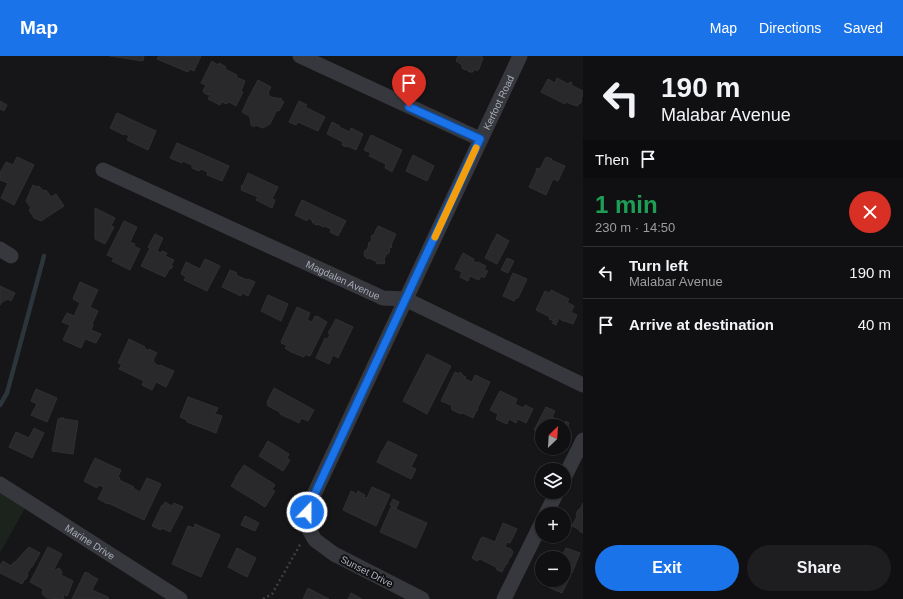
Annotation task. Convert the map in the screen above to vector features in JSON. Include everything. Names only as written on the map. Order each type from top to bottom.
[{"type":"street","points":[[300,56],[480,139]]},
{"type":"street","name":"Kerfoot Road","points":[[308,541],[304,521],[310,504],[520,56]]},
{"type":"street","name":"Magdalen Avenue","points":[[103,170],[383,298],[406,299],[583,386]]},
{"type":"street","points":[[571,464],[583,440]]},
{"type":"street","name":"Marine Drive","points":[[0,484],[180,599]]},
{"type":"street","points":[[504,599],[535,536]]},
{"type":"street","name":"Sunset Drive","points":[[308,541],[422,599]]},
{"type":"path","points":[[263,599],[272,594],[308,541]]},
{"type":"shaded area","points":[[0,491],[25,508],[0,553]]},
{"type":"building","points":[[110,56],[144,56],[143,61]]},
{"type":"building","points":[[159,56],[201,56],[194,71],[190,69],[188,72],[157,59]]},
{"type":"building","points":[[458,56],[482,56],[483,58],[477,71],[474,69],[473,72],[469,72],[462,68],[462,65],[456,61]]},
{"type":"building","points":[[212,61],[218,65],[219,63],[226,67],[225,69],[237,75],[236,77],[245,81],[241,91],[243,92],[236,106],[229,102],[226,104],[222,102],[222,100],[220,105],[208,99],[210,95],[204,93],[203,91],[206,85],[201,83]]},
{"type":"building","points":[[557,78],[568,84],[570,82],[572,83],[571,85],[583,91],[582,100],[578,106],[568,103],[567,100],[565,104],[541,92],[548,79],[555,83]]},
{"type":"building","points":[[258,80],[271,87],[268,93],[269,96],[282,99],[281,100],[284,102],[279,111],[277,110],[270,124],[263,128],[255,125],[254,127],[251,125],[250,117],[242,112]]},
{"type":"building","points":[[0,101],[7,105],[4,111],[0,109]]},
{"type":"building","points":[[299,101],[307,105],[305,107],[325,117],[318,131],[298,122],[296,125],[289,122]]},
{"type":"building","points":[[117,113],[156,131],[148,150],[127,140],[129,136],[110,128]]},
{"type":"building","points":[[332,122],[350,132],[351,128],[363,134],[356,150],[342,145],[343,142],[327,134]]},
{"type":"building","points":[[371,135],[402,150],[392,172],[385,168],[386,164],[369,156],[371,153],[364,150]]},
{"type":"building","points":[[177,143],[229,166],[222,181],[207,175],[208,172],[201,169],[199,171],[192,168],[192,165],[170,158]]},
{"type":"building","points":[[413,155],[434,166],[427,181],[406,171]]},
{"type":"building","points":[[17,157],[34,165],[14,205],[1,198],[8,183],[0,180],[0,173],[6,162],[13,165]]},
{"type":"building","points":[[546,157],[565,166],[558,181],[553,179],[546,195],[529,187],[537,168],[540,169]]},
{"type":"building","points":[[248,173],[278,187],[272,199],[275,200],[272,208],[256,200],[258,197],[241,190]]},
{"type":"building","points":[[33,185],[37,187],[39,186],[45,191],[46,190],[51,197],[56,194],[64,206],[41,221],[34,218],[29,210],[31,208],[26,201]]},
{"type":"building","points":[[302,200],[346,221],[338,236],[330,232],[331,229],[325,226],[316,225],[308,218],[307,221],[295,215]]},
{"type":"building","points":[[95,208],[115,218],[111,226],[114,227],[105,244],[95,239]]},
{"type":"building","points":[[124,221],[137,227],[130,242],[135,244],[134,246],[140,249],[130,270],[112,261],[114,258],[107,255]]},
{"type":"building","points":[[378,226],[396,234],[391,248],[390,247],[390,251],[388,254],[387,253],[384,260],[384,264],[376,263],[377,262],[364,256],[365,250],[366,251],[369,242],[370,243],[372,239],[372,235],[373,236]]},
{"type":"building","points":[[155,234],[163,238],[157,251],[167,253],[165,256],[174,260],[171,265],[173,266],[171,269],[170,268],[165,277],[141,266],[150,248],[148,247]]},
{"type":"building","points":[[497,234],[509,241],[497,264],[485,258]]},
{"type":"building","points":[[463,253],[474,259],[473,261],[486,266],[484,270],[488,271],[484,278],[481,276],[479,280],[470,276],[468,281],[460,277],[462,272],[455,269]]},
{"type":"building","points":[[507,258],[514,261],[508,273],[501,270]]},
{"type":"building","points":[[205,259],[220,266],[207,291],[184,280],[186,277],[181,274],[186,262],[200,269]]},
{"type":"building","points":[[230,270],[237,273],[236,275],[255,282],[248,296],[242,293],[241,296],[222,287]]},
{"type":"building","points":[[513,273],[527,279],[518,298],[514,301],[503,296]]},
{"type":"building","points":[[80,282],[98,290],[90,307],[98,311],[91,330],[101,334],[96,343],[85,339],[81,348],[63,340],[70,325],[62,322],[67,313],[74,316],[80,303],[73,299]]},
{"type":"building","points":[[0,286],[15,293],[11,301],[8,299],[0,305]]},
{"type":"building","points":[[551,290],[569,299],[567,302],[574,306],[571,312],[577,315],[573,324],[559,318],[556,325],[552,323],[554,321],[549,319],[550,317],[536,310],[545,291],[549,293]]},
{"type":"building","points":[[268,295],[288,304],[281,321],[261,311]]},
{"type":"building","points":[[297,307],[310,313],[307,320],[312,322],[315,316],[317,316],[327,322],[310,356],[305,354],[304,357],[291,352],[285,348],[287,345],[281,343]]},
{"type":"building","points":[[336,319],[353,327],[338,358],[333,355],[329,364],[316,358],[325,338],[328,339],[330,334],[328,333]]},
{"type":"building","points":[[129,339],[145,347],[144,348],[149,351],[149,349],[157,353],[153,360],[155,364],[174,371],[166,387],[156,382],[152,390],[142,385],[144,381],[119,369],[122,364],[118,363]]},
{"type":"building","points":[[427,354],[451,366],[427,414],[403,401]]},
{"type":"building","points":[[455,372],[459,374],[460,372],[466,377],[465,379],[472,382],[475,375],[490,382],[473,418],[452,410],[451,405],[441,401]]},
{"type":"building","points":[[274,388],[314,410],[308,421],[301,418],[299,423],[280,414],[280,412],[268,406],[267,402]]},
{"type":"building","points":[[36,389],[57,398],[47,422],[31,415],[37,404],[31,401]]},
{"type":"building","points":[[500,391],[517,399],[515,404],[523,408],[525,405],[533,409],[526,423],[518,419],[516,423],[509,419],[507,424],[496,419],[498,414],[490,410]]},
{"type":"building","points":[[188,397],[218,408],[215,414],[222,416],[216,433],[187,422],[187,420],[180,417]]},
{"type":"building","points":[[546,407],[555,411],[552,417],[556,419],[540,419]]},
{"type":"building","points":[[58,419],[78,421],[73,454],[52,451]]},
{"type":"building","points":[[34,428],[44,433],[32,458],[9,447],[16,432],[29,438]]},
{"type":"building","points":[[268,441],[289,454],[287,458],[290,460],[283,471],[259,456]]},
{"type":"building","points":[[388,441],[417,455],[411,467],[416,469],[411,479],[377,462]]},
{"type":"building","points":[[95,458],[121,470],[118,477],[120,478],[119,480],[134,487],[133,488],[140,492],[147,478],[161,484],[144,520],[98,499],[104,487],[98,485],[97,488],[84,481]]},
{"type":"building","points":[[244,465],[275,485],[271,489],[275,491],[265,507],[231,486]]},
{"type":"building","points":[[372,487],[390,495],[376,526],[343,510],[351,491],[357,494],[358,491],[367,498]]},
{"type":"building","points":[[393,499],[399,502],[396,509],[390,505]]},
{"type":"building","points":[[165,502],[172,506],[174,503],[183,507],[170,532],[162,528],[161,530],[152,526],[162,505],[163,506]]},
{"type":"building","points":[[583,503],[583,533],[572,526],[577,516],[576,514]]},
{"type":"building","points":[[391,507],[427,523],[416,548],[380,532]]},
{"type":"building","points":[[245,516],[259,523],[255,531],[241,525]]},
{"type":"building","points":[[503,523],[517,529],[510,543],[507,542],[505,547],[511,549],[513,552],[502,572],[497,570],[496,567],[480,559],[477,561],[472,558],[481,538],[483,537],[495,542]]},
{"type":"building","points":[[195,524],[220,535],[201,577],[172,564],[188,526],[194,528]]},
{"type":"building","points":[[29,547],[40,553],[22,584],[0,573],[0,565],[3,561],[11,566]]},
{"type":"building","points":[[48,547],[62,554],[54,569],[60,569],[62,572],[61,575],[73,581],[67,596],[63,594],[64,599],[47,598],[42,593],[43,589],[30,582]]},
{"type":"building","points":[[237,548],[256,558],[247,577],[228,567]]},
{"type":"building","points":[[566,548],[580,553],[571,573],[571,551],[564,551]]},
{"type":"building","points":[[85,572],[98,579],[92,590],[108,597],[108,599],[72,599]]},
{"type":"building","points":[[548,587],[565,587],[562,593]]},
{"type":"building","points":[[308,588],[321,595],[329,599],[303,599]]},
{"type":"building","points":[[351,593],[362,599],[348,599]]},
{"type":"waterway","points":[[0,405],[7,393],[44,256]]},
{"type":"slow traffic","points":[[435,237],[476,148]]},
{"type":"route","points":[[307,512],[480,139],[409,107]]}]
